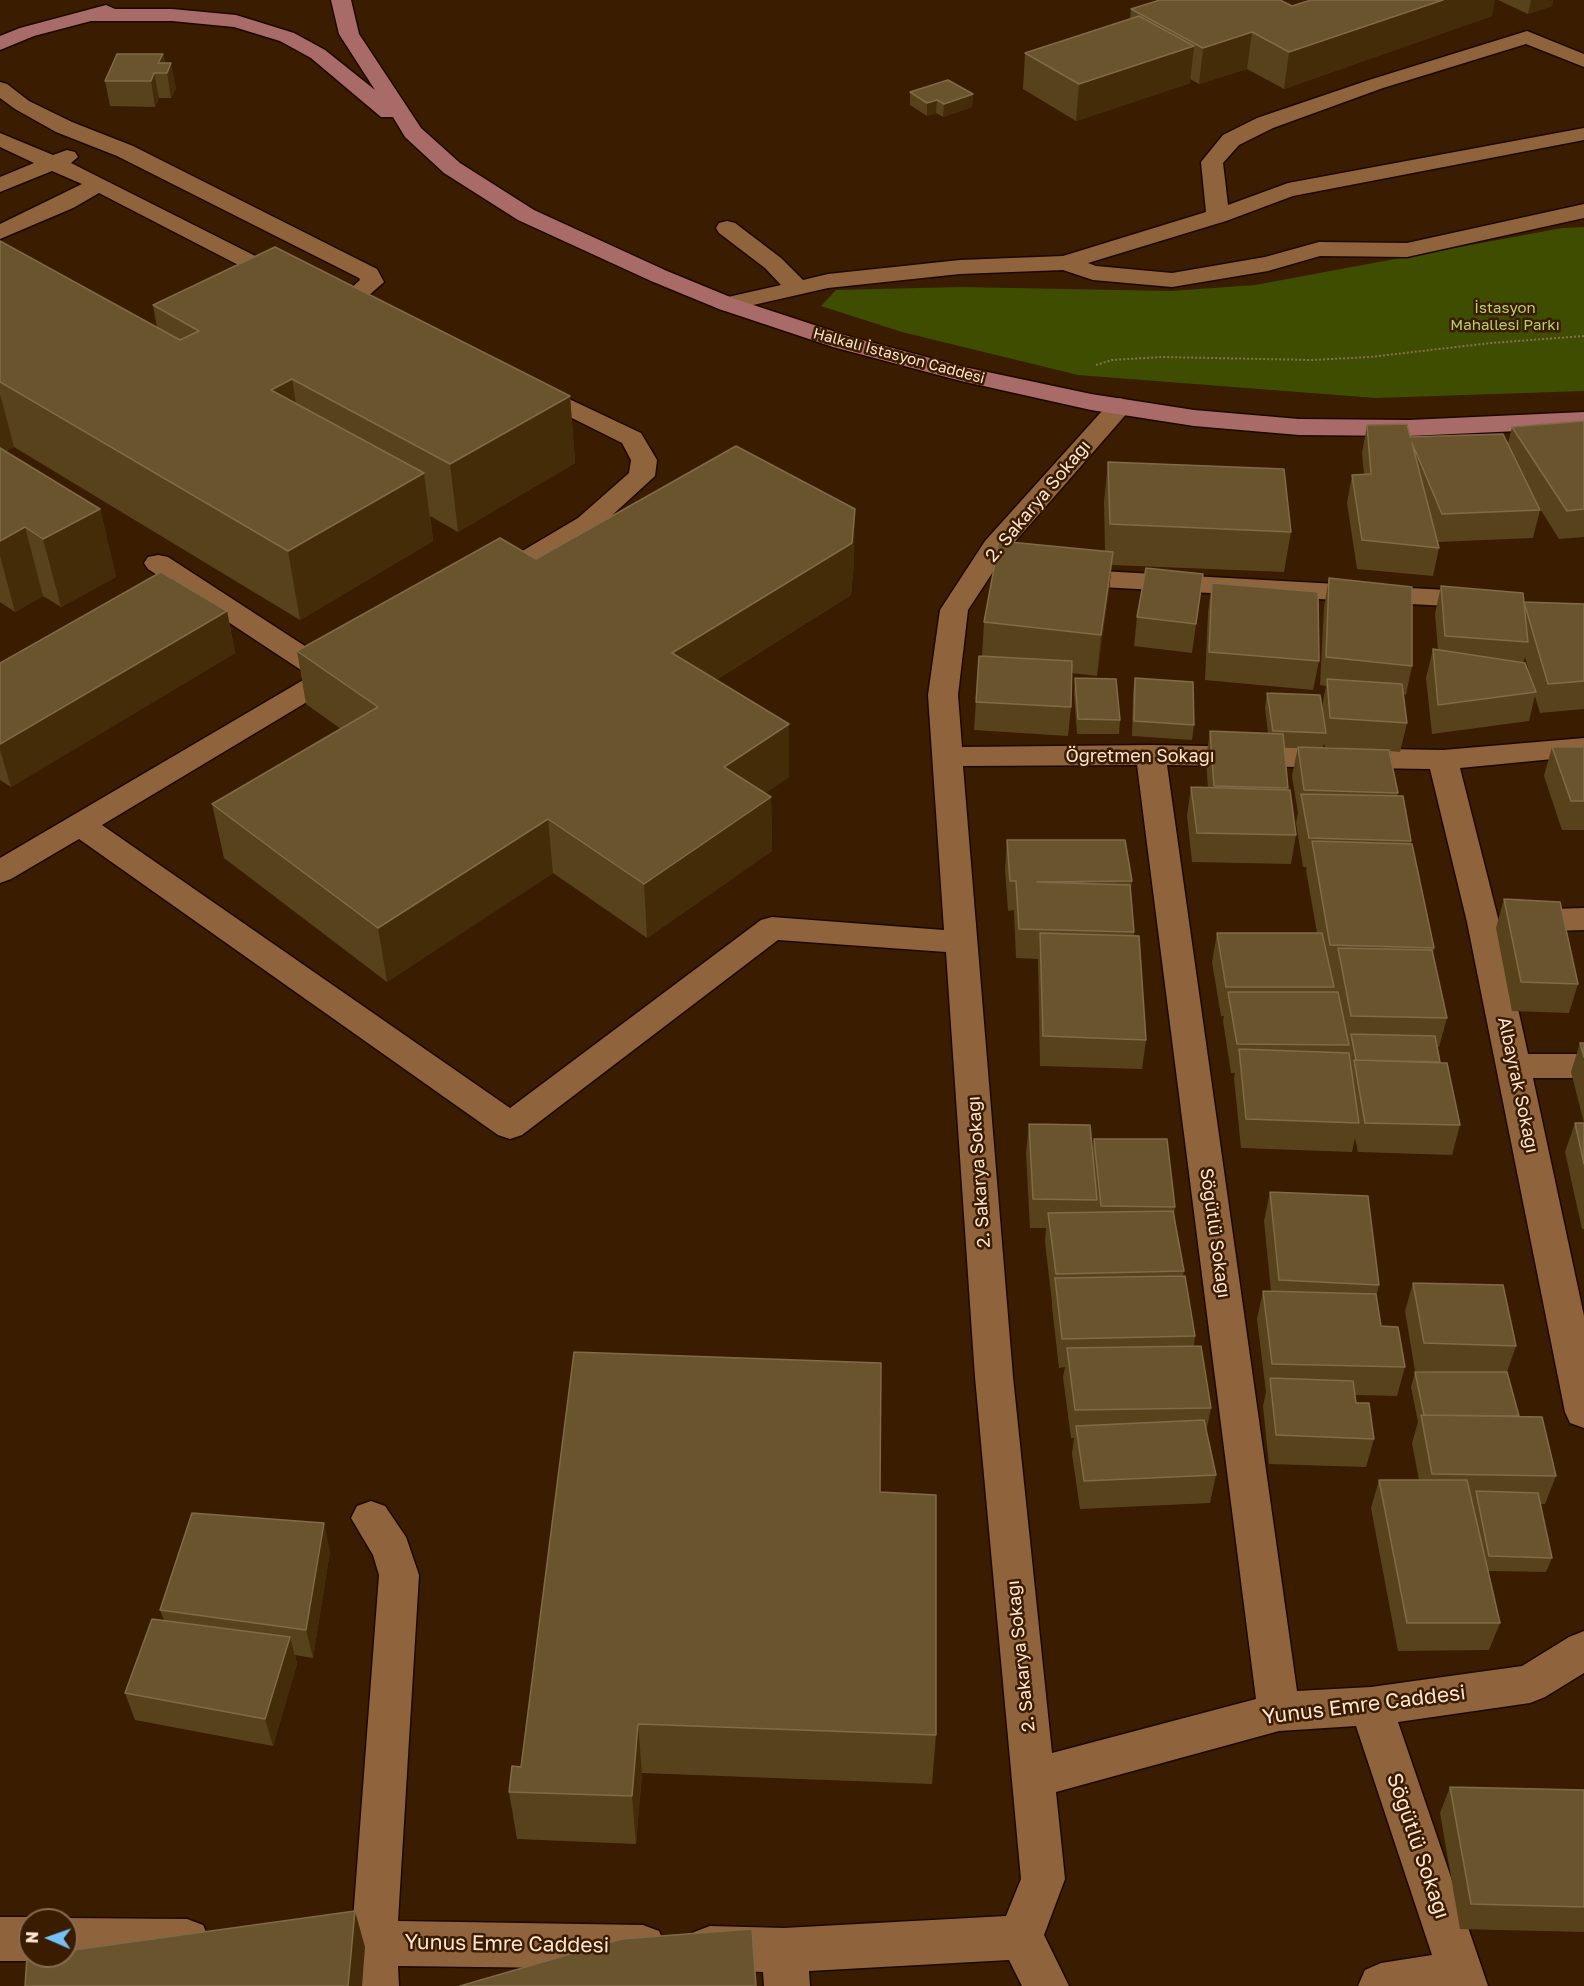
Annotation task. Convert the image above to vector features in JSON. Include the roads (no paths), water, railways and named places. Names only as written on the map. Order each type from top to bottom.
[{"type":"main road","points":[[0,44],[27,32],[86,15],[131,6],[188,0]]},
{"type":"main road","name":"Halkalı İstasyon Caddesi","points":[[341,0],[350,33],[413,132],[453,168],[526,215],[659,276],[727,304],[853,345],[961,374],[1105,404],[1194,418],[1299,427],[1409,428],[1584,420]]},
{"type":"main road","points":[[86,15],[171,15],[236,21],[286,37],[318,54],[413,132]]},
{"type":"street","points":[[1218,216],[1212,162],[1231,140],[1265,123],[1376,84],[1527,37],[1584,61]]},
{"type":"street","points":[[0,88],[22,105],[64,127],[105,143],[190,183],[369,274],[372,282],[352,303]]},
{"type":"street","points":[[727,304],[828,281],[960,267],[1065,263],[1218,216],[1288,190],[1584,134]]},
{"type":"street","points":[[0,139],[55,162],[303,289]]},
{"type":"street","points":[[0,186],[105,143]]},
{"type":"street","points":[[0,232],[65,203],[99,184]]},
{"type":"street","points":[[1065,263],[1093,273],[1172,280],[1268,264],[1319,249],[1407,250],[1584,211]]},
{"type":"street","points":[[727,228],[773,263],[798,288]]},
{"type":"street","points":[[472,592],[587,524],[642,476],[644,460],[632,438],[507,376]]},
{"type":"street","name":"2. Sakarya Sokağı","points":[[1021,1937],[1043,1879],[994,1377],[943,694],[954,610],[990,573],[995,547],[1105,404]]},
{"type":"street","points":[[158,563],[330,676]]},
{"type":"street","points":[[1038,576],[1513,602]]},
{"type":"street","points":[[5,861],[80,824],[364,656]]},
{"type":"street","name":"Öğretmen Sokağı","points":[[948,757],[1151,755],[1443,760],[1584,747]]},
{"type":"street","name":"Söğütlü Sokağı","points":[[1151,755],[1279,1712]]},
{"type":"street","name":"Albayrak Sokağı","points":[[1443,760],[1483,922],[1514,1066],[1571,1278],[1584,1412]]},
{"type":"street","points":[[80,824],[510,1126],[772,928],[962,942]]},
{"type":"street","points":[[1483,922],[1584,919]]},
{"type":"street","points":[[1514,1066],[1584,1066]]},
{"type":"street","points":[[371,1518],[392,1549],[399,1575],[374,1942],[376,1986]]},
{"type":"street","name":"Yunus Emre Caddesi","points":[[1034,1778],[1279,1712],[1371,1706],[1530,1684],[1584,1650]]},
{"type":"street","name":"Söğütlü Sokağı","points":[[1371,1706],[1463,1979]]},
{"type":"street","points":[[1021,1937],[1046,1986]]},
{"type":"street","name":"Yunus Emre Caddesi","points":[[283,1941],[374,1942],[786,1968],[1021,1937]]},
{"type":"street","points":[[0,1939],[18,1939]]},
{"type":"street","points":[[78,1940],[226,1941]]},
{"type":"street","points":[[1382,1986],[1463,1979]]},
{"type":"park label","name":"İstasyon Mahallesi Parkı","points":[[1505,316]]}]
